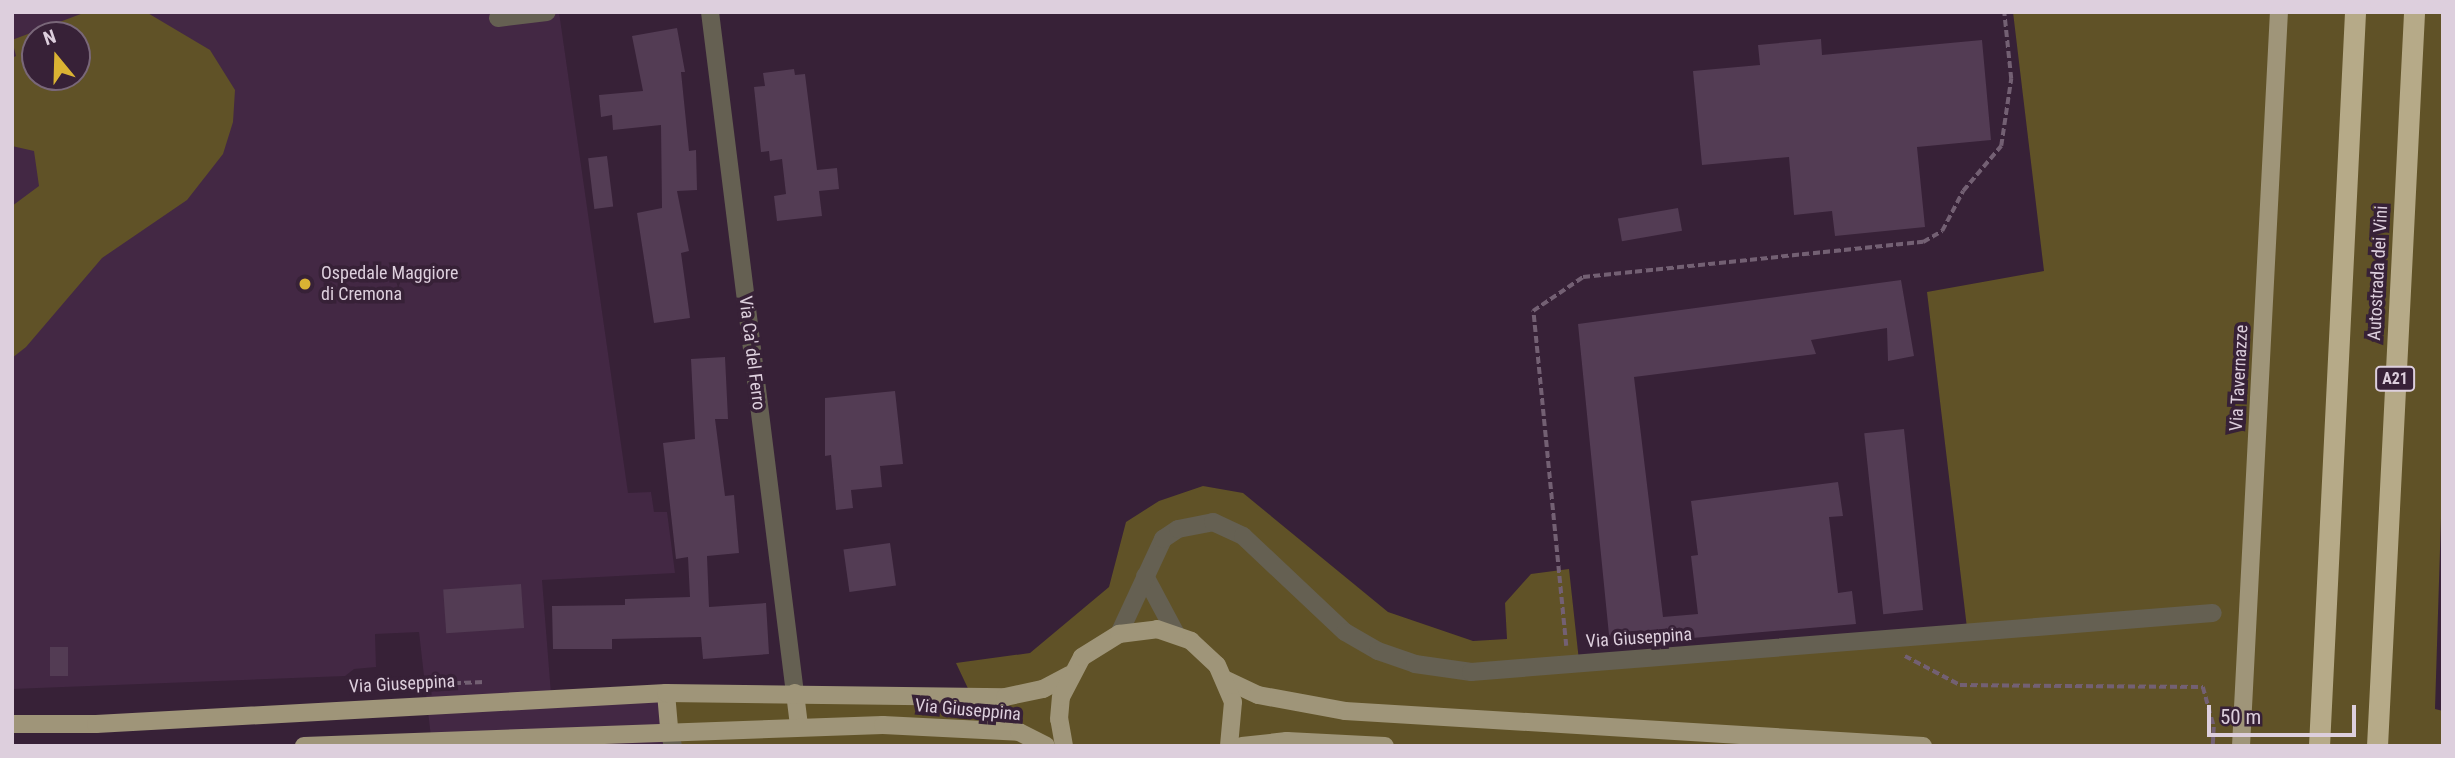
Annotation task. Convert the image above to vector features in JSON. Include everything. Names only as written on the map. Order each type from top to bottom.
[{"type":"highway","name":"Autostrada dei Vini","points":[[2319,746],[2356,12]]},
{"type":"highway","name":"Autostrada dei Vini","points":[[2376,746],[2414,12]]},
{"type":"main road","name":"Via Tavernazze","points":[[2241,746],[2280,12]]},
{"type":"main road","points":[[1064,746],[1059,719],[1069,676],[1082,657],[1119,634],[1157,629],[1176,634],[1206,652],[1226,680],[1233,702],[1229,746]]},
{"type":"main road","name":"Via Giuseppina","points":[[12,724],[96,724],[666,694],[795,693],[1005,697],[1043,689],[1069,676]]},
{"type":"main road","points":[[1226,680],[1258,695],[1345,711],[1923,746]]},
{"type":"main road","points":[[795,693],[799,727]]},
{"type":"main road","points":[[666,694],[671,739]]},
{"type":"main road","name":"Via Giuseppina","points":[[304,746],[671,739],[799,727],[987,729],[1018,732],[1046,746]]},
{"type":"main road","points":[[1242,746],[1287,741],[1385,746]]},
{"type":"street","points":[[498,18],[547,12]]},
{"type":"street","name":"Via Ca' del Ferro","points":[[710,12],[795,693]]},
{"type":"street","name":"Via Giuseppina","points":[[1119,634],[1163,539],[1178,529],[1213,522],[1243,536],[1345,632],[1378,652],[1415,664],[1471,672],[2213,613]]},
{"type":"street","points":[[1145,576],[1176,634]]},
{"type":"path","points":[[1568,664],[1534,311],[1583,277],[1923,242],[1942,231],[1963,191],[2001,146],[2011,79],[2004,12]]},
{"type":"path","points":[[1875,640],[1959,685],[2203,687],[2214,727],[2213,746]]},
{"type":"shaded area","name":"Ospedale Maggiore di Cremona","points":[[12,12],[559,12],[628,493],[651,492],[654,512],[667,512],[675,573],[542,580],[551,694],[665,694],[676,746],[432,746],[419,632],[375,634],[376,667],[354,669],[345,676],[12,689]]},
{"type":"shaded area","points":[[86,12],[146,12],[210,50],[235,90],[233,122],[223,154],[187,200],[102,258],[26,347],[12,358],[12,206],[39,186],[34,151],[12,146],[12,58],[16,56],[12,40],[21,37],[21,91],[91,91],[91,21],[62,21]]},
{"type":"shaded area","points":[[2013,12],[2443,12],[2443,454],[2435,709],[2443,711],[2443,746],[676,746],[665,694],[972,697],[956,663],[1030,653],[1109,587],[1126,522],[1159,501],[1203,486],[1243,493],[1388,612],[1473,641],[1507,639],[1505,603],[1531,574],[1569,569],[1579,661],[1967,628],[1927,292],[2044,271]]},
{"type":"building","points":[[677,28],[685,72],[681,72],[689,151],[696,150],[697,190],[677,191],[689,251],[681,253],[690,318],[654,323],[637,213],[662,208],[661,125],[613,130],[612,115],[601,117],[599,95],[643,91],[632,36]]},
{"type":"building","points":[[1821,39],[1822,55],[1982,40],[1991,140],[1917,147],[1925,227],[1835,236],[1832,211],[1794,215],[1789,157],[1702,165],[1693,71],[1760,65],[1758,45]]},
{"type":"building","points":[[794,69],[795,75],[805,74],[817,170],[837,168],[839,189],[819,191],[822,216],[777,221],[774,196],[786,194],[782,159],[770,161],[769,151],[761,152],[754,87],[765,86],[763,73]]},
{"type":"building","points":[[607,156],[613,207],[594,209],[588,158]]},
{"type":"building","points":[[1678,208],[1682,231],[1622,241],[1618,219]]},
{"type":"building","points":[[1901,280],[1914,356],[1888,361],[1887,328],[1811,340],[1816,354],[1634,377],[1663,617],[1698,614],[1691,556],[1698,555],[1691,501],[1838,482],[1843,516],[1829,517],[1838,593],[1852,591],[1856,624],[1610,645],[1578,324]]},
{"type":"building","points":[[725,357],[728,419],[715,419],[725,496],[734,495],[739,553],[707,556],[709,607],[766,603],[769,654],[703,659],[701,637],[612,639],[612,649],[553,649],[552,606],[625,605],[625,599],[690,597],[688,557],[676,559],[663,443],[695,439],[691,359]]},
{"type":"building","points":[[895,391],[903,464],[880,466],[882,487],[851,490],[853,508],[836,510],[831,455],[825,456],[825,398]]},
{"type":"building","points":[[1904,429],[1923,610],[1883,614],[1864,433]]},
{"type":"building","points":[[890,543],[896,586],[849,592],[843,550]]},
{"type":"building","points":[[521,584],[524,628],[446,633],[443,589]]},
{"type":"building","points":[[50,647],[68,647],[68,676],[50,676]]},
{"type":"place","name":"Ospedale Maggiore di Cremona","points":[[305,284]]}]
